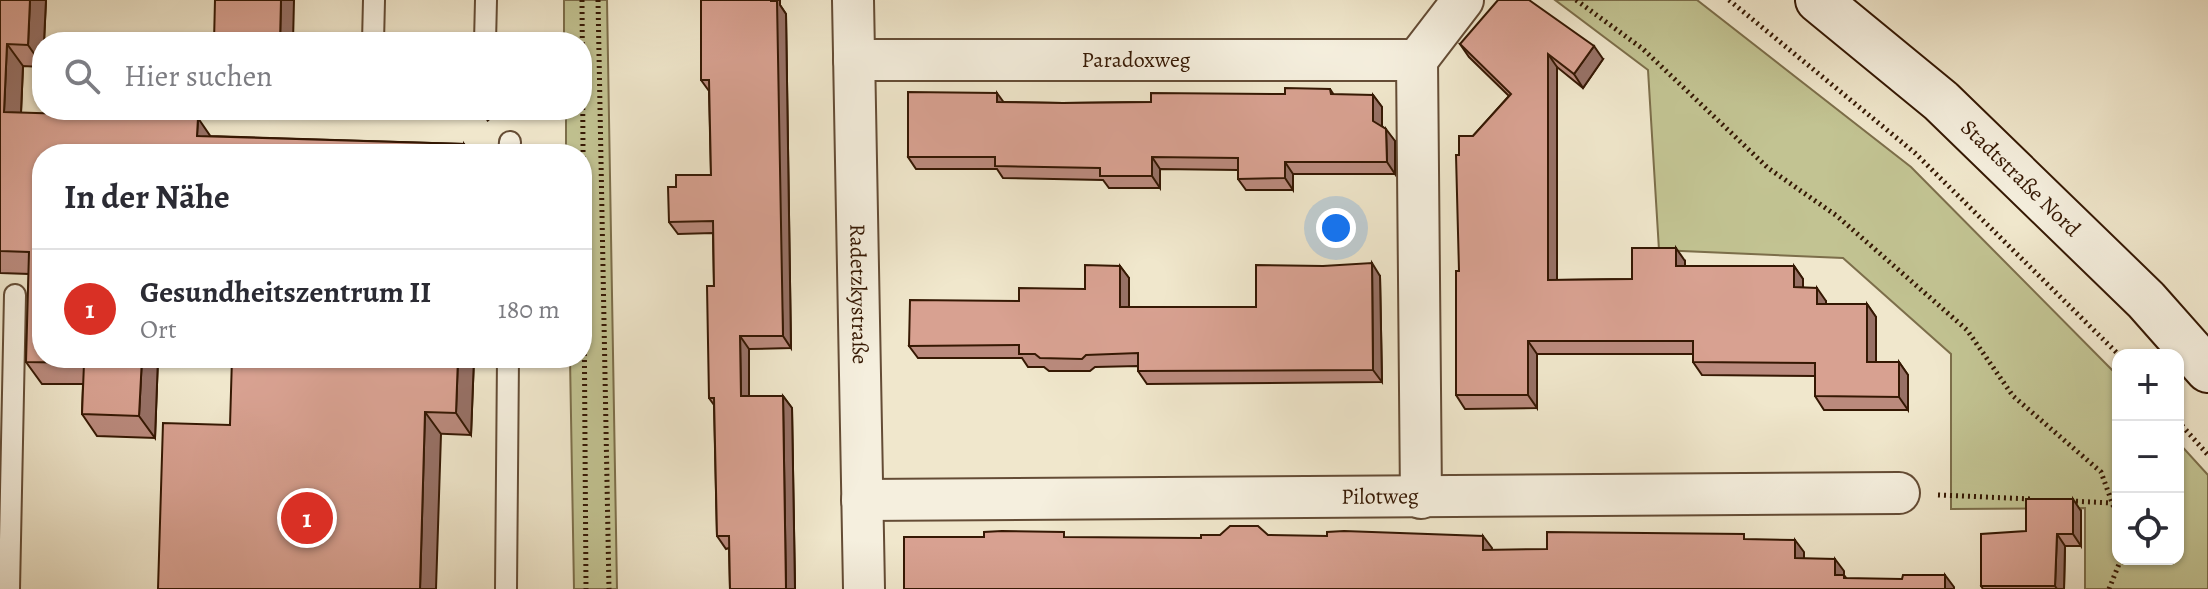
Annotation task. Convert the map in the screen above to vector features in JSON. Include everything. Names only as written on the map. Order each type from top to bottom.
[{"type":"main road","name":"Stadtstraße Nord","points":[[1818,0],[1941,101],[2146,300],[2208,370]]},
{"type":"street","name":"Radetzkystraße","points":[[853,0],[864,589]]},
{"type":"street","points":[[1421,498],[1417,60],[1463,0]]},
{"type":"street","name":"Paradoxweg","points":[[854,60],[1417,60]]},
{"type":"street","name":"Pilotweg","points":[[862,500],[1899,493]]},
{"type":"lane","points":[[373,32],[374,0]]},
{"type":"lane","points":[[485,32],[486,0]]},
{"type":"lane","points":[[9,589],[15,295]]},
{"type":"lane","points":[[506,589],[508,368]]},
{"type":"path","points":[[582,0],[582,32]]},
{"type":"path","points":[[598,0],[609,589]]},
{"type":"path","points":[[1576,0],[1643,49],[1768,168],[1837,216],[1967,330],[2013,396],[2101,472],[2112,500]]},
{"type":"path","points":[[1729,0],[1915,153],[2113,349]]},
{"type":"path","points":[[583,120],[583,144]]},
{"type":"path","points":[[584,368],[586,589]]},
{"type":"path","points":[[2184,428],[2208,455]]},
{"type":"path","points":[[1899,493],[2037,499]]},
{"type":"path","points":[[2067,501],[2112,503]]},
{"type":"path","points":[[2109,589],[2119,565]]},
{"type":"green space","points":[[564,0],[607,0],[617,589],[574,589],[570,368],[592,368],[592,144],[566,144],[566,120],[592,120],[592,32],[564,32]]},
{"type":"green space","points":[[1555,0],[1697,0],[1911,167],[2112,370],[2112,565],[2184,565],[2184,449],[2208,475],[2208,589],[2085,589],[2085,508],[1951,509],[1951,354],[1843,258],[1659,250],[1648,70]]},
{"type":"building","points":[[0,0],[30,0],[28,45],[7,44],[4,112],[32,113],[32,120],[198,120],[197,136],[464,144],[32,144],[32,362],[26,362],[29,252],[0,251]]},
{"type":"building","points":[[215,0],[281,0],[280,32],[214,32]]},
{"type":"building","points":[[701,0],[777,1],[783,336],[740,336],[741,396],[783,396],[786,589],[730,589],[729,536],[717,536],[714,398],[709,398],[707,286],[714,286],[713,221],[669,222],[668,187],[676,187],[676,175],[711,175],[709,80],[701,80]]},
{"type":"building","points":[[1498,0],[1529,0],[1594,46],[1574,74],[1548,54],[1548,280],[1632,279],[1632,248],[1676,248],[1676,266],[1794,266],[1794,287],[1817,288],[1817,304],[1867,304],[1867,362],[1899,362],[1899,397],[1815,396],[1815,363],[1693,362],[1693,341],[1528,341],[1528,395],[1456,395],[1456,271],[1459,271],[1456,155],[1459,155],[1459,136],[1473,136],[1511,94],[1460,44]]},
{"type":"building","points":[[1285,88],[1330,89],[1331,94],[1373,95],[1373,121],[1386,129],[1387,162],[1285,162],[1285,178],[1238,179],[1238,158],[1152,157],[1152,176],[1100,176],[1100,168],[995,166],[995,157],[908,157],[908,92],[997,93],[997,102],[1063,103],[1151,102],[1151,93],[1285,94]]},
{"type":"building","points":[[1372,263],[1373,370],[1138,371],[1138,353],[1086,355],[1082,359],[1040,358],[1035,354],[1019,354],[1019,345],[909,346],[910,300],[1019,301],[1019,288],[1085,289],[1085,265],[1120,266],[1120,307],[1256,307],[1256,265]]},
{"type":"building","points":[[84,368],[141,368],[139,416],[82,414]]},
{"type":"building","points":[[232,368],[458,368],[456,413],[425,412],[420,589],[158,589],[163,423],[230,425]]},
{"type":"building","points":[[2026,499],[2073,499],[2073,534],[2057,534],[2055,586],[1981,586],[1981,534],[2026,531]]},
{"type":"building","points":[[1230,526],[1258,526],[1268,535],[1327,536],[1327,532],[1344,531],[1483,536],[1483,550],[1547,549],[1547,532],[1744,534],[1744,539],[1795,540],[1795,558],[1835,559],[1835,575],[1844,575],[1844,578],[1902,579],[1903,575],[1945,575],[1945,589],[904,589],[904,537],[984,537],[984,532],[1002,531],[1064,532],[1064,537],[1201,538],[1201,535],[1220,535]]},
{"type":"place","name":"Gesundheitszentrum II","points":[[307,518]]}]
